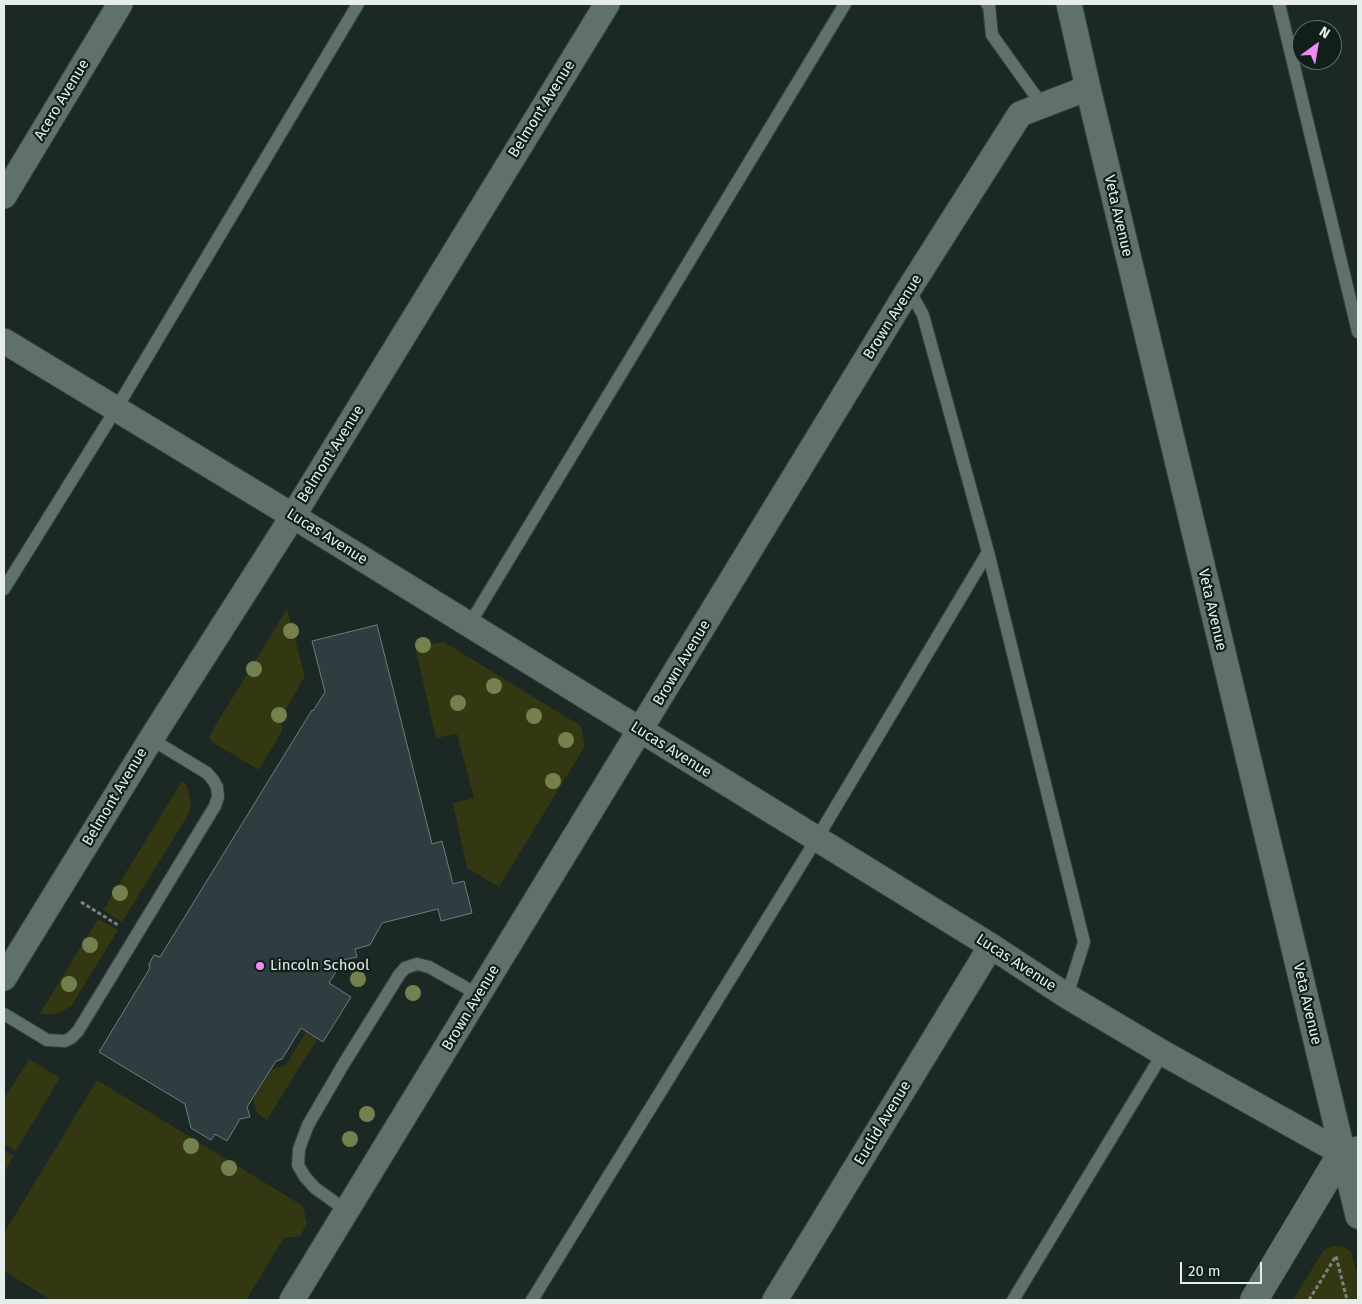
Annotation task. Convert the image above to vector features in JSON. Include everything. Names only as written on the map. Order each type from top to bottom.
[{"type":"street","name":"Acero Avenue","points":[[4,196],[120,4]]},
{"type":"street","name":"Belmont Avenue","points":[[4,978],[151,739],[293,516],[606,4]]},
{"type":"street","name":"Veta Avenue","points":[[1069,4],[1088,88],[1350,1151],[1358,1216]]},
{"type":"street","name":"Brown Avenue","points":[[292,1300],[909,290],[1020,114],[1088,88]]},
{"type":"street","name":"Lucas Avenue","points":[[4,341],[293,516],[816,840],[991,946],[1067,996],[1163,1053],[1350,1151]]},
{"type":"street","name":"Euclid Avenue","points":[[775,1300],[991,946]]},
{"type":"street","points":[[1254,1300],[1350,1151]]},
{"type":"lane","points":[[4,589],[116,409],[358,4]]},
{"type":"lane","points":[[469,625],[845,4]]},
{"type":"lane","points":[[987,4],[989,5],[992,35],[1042,105]]},
{"type":"lane","points":[[1279,4],[1358,332]]},
{"type":"lane","points":[[909,290],[923,315],[988,552],[1084,942],[1067,996]]},
{"type":"lane","points":[[532,1300],[816,840],[988,552]]},
{"type":"lane","points":[[4,1014],[48,1040],[57,1042],[71,1038],[78,1031],[215,806],[218,797],[214,780],[207,773],[151,739]]},
{"type":"lane","points":[[347,1211],[315,1188],[305,1177],[298,1165],[299,1149],[308,1126],[343,1065],[405,968],[417,964],[429,967],[479,995]]},
{"type":"lane","points":[[1013,1300],[1163,1053]]},
{"type":"path","points":[[59,889],[136,936]]},
{"type":"path","points":[[1309,1300],[1336,1256],[1346,1300]]},
{"type":"green space","points":[[287,609],[305,676],[281,718],[282,731],[259,770],[212,742],[209,736]]},
{"type":"green space","points":[[444,642],[581,726],[585,746],[499,887],[467,868],[453,803],[474,798],[457,734],[436,738],[415,647]]},
{"type":"green space","points":[[182,781],[187,786],[191,804],[188,815],[122,922],[103,910]]},
{"type":"green space","points":[[98,919],[118,930],[72,1005],[60,1013],[47,1015],[40,1013]]},
{"type":"green space","points":[[306,1032],[317,1039],[267,1120],[257,1113],[253,1099],[272,1069],[285,1066]]},
{"type":"green space","points":[[29,1059],[60,1078],[16,1151],[4,1144],[4,1099]]},
{"type":"green space","points":[[97,1080],[303,1206],[307,1224],[300,1236],[284,1238],[246,1300],[51,1300],[4,1271],[4,1233]]},
{"type":"green space","points":[[4,1150],[14,1156],[4,1172]]},
{"type":"green space","points":[[1332,1246],[1341,1246],[1351,1251],[1358,1279],[1358,1300],[1293,1300],[1323,1251]]},
{"type":"building","points":[[377,625],[432,844],[442,841],[453,884],[464,881],[472,913],[441,921],[438,909],[382,923],[370,945],[355,949],[357,957],[343,960],[329,983],[351,997],[323,1042],[301,1028],[282,1059],[276,1061],[247,1107],[250,1117],[240,1119],[227,1141],[215,1134],[211,1140],[191,1128],[185,1104],[99,1052],[150,968],[149,964],[154,955],[160,957],[312,710],[325,692],[312,641]]},
{"type":"place","name":"Lincoln School","points":[[260,966]]}]
